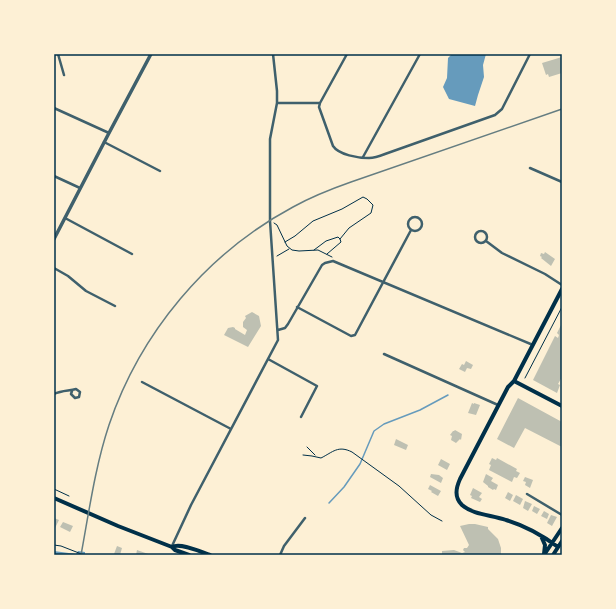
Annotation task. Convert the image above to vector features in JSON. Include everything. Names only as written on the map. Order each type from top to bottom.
[{"type":"main road","points":[[560,548],[530,529],[504,519],[465,508],[457,497],[457,488],[460,479],[508,387],[514,381],[562,289]]},
{"type":"main road","points":[[514,381],[562,406]]},
{"type":"main road","points":[[54,498],[189,555]]},
{"type":"main road","points":[[544,555],[562,528]]},
{"type":"main road","points":[[539,534],[545,545],[544,555]]},
{"type":"main road","points":[[553,555],[560,548],[562,542]]},
{"type":"main road","points":[[172,547],[175,544],[210,555]]},
{"type":"street","points":[[58,54],[64,75]]},
{"type":"street","points":[[54,239],[151,54]]},
{"type":"street","points":[[172,547],[191,505],[278,340],[270,221],[270,138],[277,103],[273,54]]},
{"type":"street","points":[[347,54],[320,103],[320,107],[331,142],[336,150],[342,154],[369,158],[379,156],[495,115],[502,109],[530,54]]},
{"type":"street","points":[[363,157],[420,54]]},
{"type":"street","points":[[277,103],[320,103]]},
{"type":"street","points":[[54,108],[109,133]]},
{"type":"street","points":[[104,142],[160,171]]},
{"type":"street","points":[[530,168],[562,182]]},
{"type":"street","points":[[54,176],[80,188]]},
{"type":"street","points":[[413,217],[418,218],[421,222],[420,229],[414,231],[411,230],[408,225],[408,221],[413,217]]},
{"type":"street","points":[[65,218],[132,254]]},
{"type":"street","points":[[297,307],[353,336],[357,333],[411,230]]},
{"type":"street","points":[[482,231],[484,232],[487,237],[486,241],[481,244],[478,242],[475,238],[477,233],[482,231]]},
{"type":"street","points":[[486,241],[507,256],[545,274],[562,285]]},
{"type":"street","points":[[278,330],[287,326],[322,265],[325,262],[333,261],[533,345]]},
{"type":"street","points":[[54,268],[68,276],[86,292],[115,306]]},
{"type":"street","points":[[384,354],[499,405]]},
{"type":"street","points":[[268,359],[317,386],[301,417]]},
{"type":"street","points":[[142,382],[231,429]]},
{"type":"street","points":[[54,394],[63,390],[72,391]]},
{"type":"street","points":[[527,494],[562,515]]},
{"type":"street","points":[[280,555],[284,546],[305,518]]},
{"type":"path","points":[[270,221],[276,225],[285,242],[290,248],[299,252],[318,250],[326,255],[339,245],[341,242],[340,239],[349,228],[371,213],[373,205],[368,199],[362,197],[342,209],[312,221],[295,236],[285,242]]},
{"type":"path","points":[[314,250],[331,239],[338,237],[340,239]]},
{"type":"path","points":[[272,259],[290,248]]},
{"type":"path","points":[[525,378],[562,307]]},
{"type":"path","points":[[307,447],[316,456]]},
{"type":"path","points":[[303,455],[321,458],[343,448],[354,453],[399,486],[431,515],[442,521]]},
{"type":"path","points":[[54,489],[69,496]]},
{"type":"path","points":[[54,545],[84,555]]},
{"type":"water","points":[[452,54],[486,54],[483,65],[484,77],[475,106],[449,99],[443,87],[447,78],[448,58]]},
{"type":"water","points":[[54,551],[76,554],[78,551],[85,552],[85,555],[54,555]]},
{"type":"building","points":[[562,57],[562,73],[549,77],[548,74],[546,75],[542,63]]},
{"type":"building","points":[[545,252],[555,259],[551,266],[540,256],[541,253],[544,254]]},
{"type":"building","points":[[252,312],[259,316],[261,326],[248,347],[224,335],[228,328],[233,327],[245,335],[247,330],[243,327],[243,322],[246,318],[245,316]]},
{"type":"building","points":[[562,323],[562,377],[558,384],[560,385],[557,393],[533,380],[555,336],[558,338],[559,335],[557,333]]},
{"type":"building","points":[[466,361],[473,365],[471,369],[467,368],[465,372],[459,369]]},
{"type":"building","points":[[518,398],[562,422],[562,447],[525,428],[514,448],[497,439]]},
{"type":"building","points":[[472,403],[480,405],[476,415],[468,413]]},
{"type":"building","points":[[455,430],[462,434],[461,440],[460,439],[456,443],[451,440],[452,436],[450,435]]},
{"type":"building","points":[[396,439],[408,445],[406,450],[394,445]]},
{"type":"building","points":[[492,458],[496,460],[497,458],[517,469],[516,471],[520,473],[517,478],[514,477],[512,482],[489,470],[491,465],[489,464]]},
{"type":"building","points":[[441,459],[450,464],[447,470],[438,465]]},
{"type":"building","points":[[431,474],[439,475],[443,478],[441,483],[430,477]]},
{"type":"building","points":[[486,474],[493,478],[491,481],[498,485],[496,490],[488,487],[483,482]]},
{"type":"building","points":[[525,477],[533,480],[530,488],[525,485],[526,482],[523,481]]},
{"type":"building","points":[[430,485],[441,491],[438,496],[428,489]]},
{"type":"building","points":[[473,488],[482,493],[479,497],[482,499],[480,502],[471,498],[472,496],[470,495]]},
{"type":"building","points":[[508,492],[513,495],[510,501],[505,498]]},
{"type":"building","points":[[516,495],[523,499],[520,505],[513,501]]},
{"type":"building","points":[[525,501],[532,504],[528,511],[523,508]]},
{"type":"building","points":[[534,506],[540,509],[537,514],[532,511]]},
{"type":"building","points":[[544,511],[549,514],[547,519],[541,516]]},
{"type":"building","points":[[551,515],[557,517],[552,526],[547,523]]},
{"type":"building","points":[[54,518],[59,520],[54,530]]},
{"type":"building","points":[[63,522],[73,526],[70,532],[60,527]]},
{"type":"building","points":[[469,524],[488,527],[488,529],[498,539],[501,548],[501,555],[442,555],[442,551],[454,550],[462,553],[465,552],[463,550],[464,548],[467,548],[469,545],[460,526]]},
{"type":"building","points":[[117,546],[122,548],[120,555],[114,554]]},
{"type":"building","points":[[137,550],[151,555],[136,555]]},
{"type":"waterway","points":[[329,503],[344,487],[360,464],[374,431],[384,424],[420,410],[448,395]]},
{"type":"railway","points":[[81,555],[100,457],[109,425],[122,391],[158,328],[180,299],[205,272],[232,248],[262,226],[293,207],[329,190],[562,109]]}]
